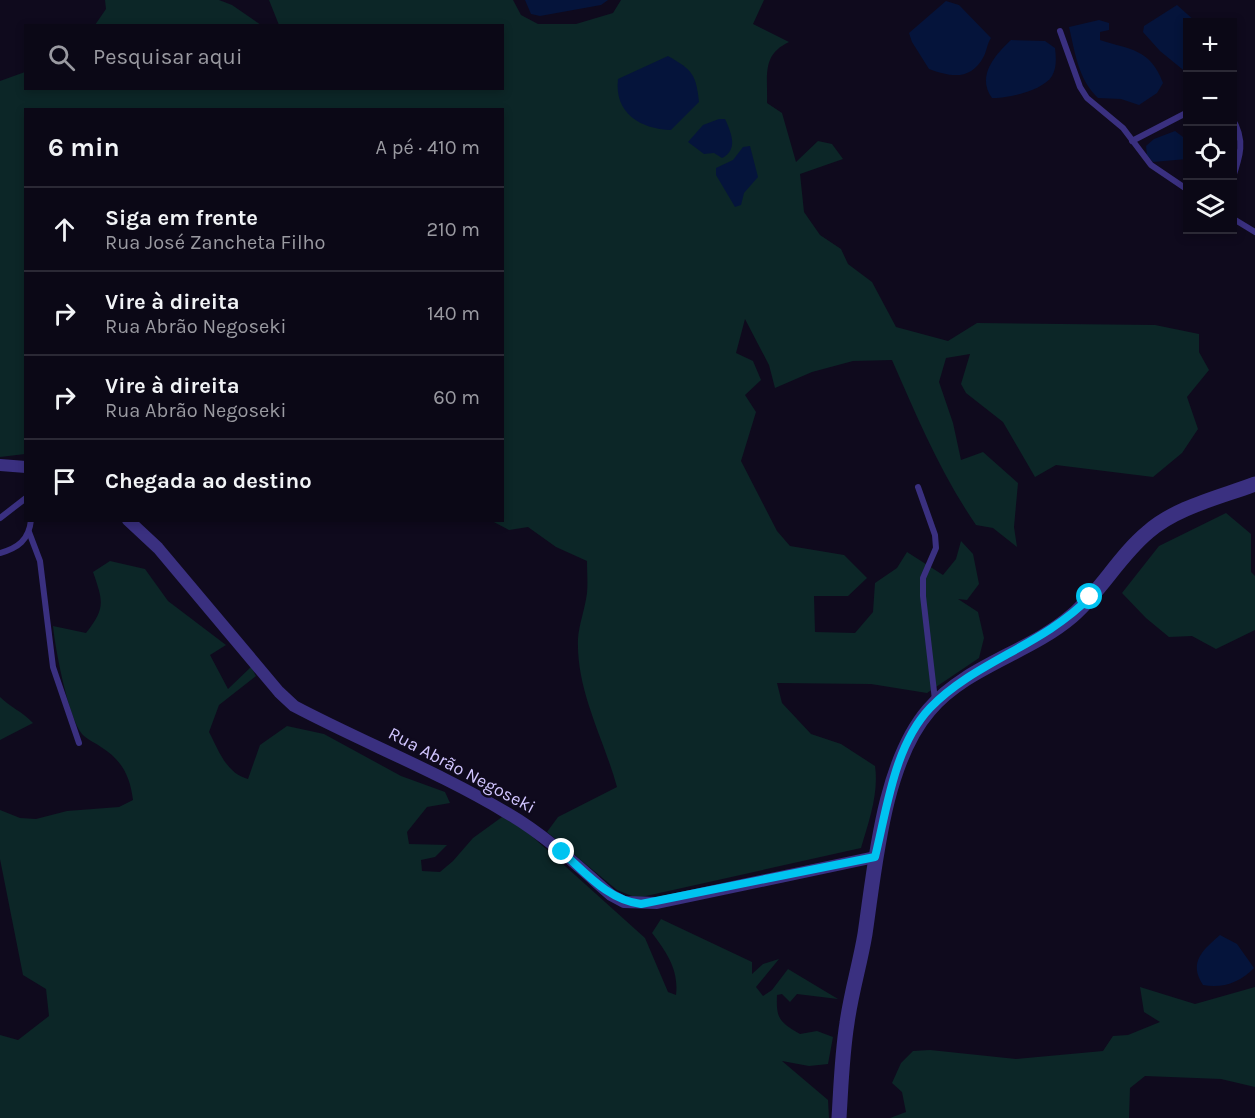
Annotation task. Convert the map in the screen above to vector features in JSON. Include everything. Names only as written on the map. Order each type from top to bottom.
[{"type":"street","points":[[0,465],[24,467]]},
{"type":"street","points":[[839,1118],[847,1022],[862,951],[875,857],[895,779],[916,727],[936,703],[968,678],[1041,638],[1073,615],[1140,538],[1159,523],[1255,484]]},
{"type":"street","name":"Rua Abrão Negoseki","points":[[130,522],[158,548],[279,692],[294,706],[418,764],[509,814],[537,832],[611,895],[624,902],[657,903],[875,857]]},
{"type":"lane","points":[[1060,31],[1080,87],[1087,98],[1123,128],[1151,165],[1183,187]]},
{"type":"lane","points":[[1132,141],[1183,115]]},
{"type":"lane","points":[[1237,125],[1242,150],[1237,167]]},
{"type":"lane","points":[[1237,221],[1255,232]]},
{"type":"lane","points":[[918,487],[935,535],[936,548],[923,578],[923,596],[936,703]]},
{"type":"lane","points":[[0,518],[24,500]]},
{"type":"lane","points":[[0,553],[22,543],[29,532],[31,522]]},
{"type":"lane","points":[[29,532],[40,561],[53,667],[79,743]]},
{"type":"green space","points":[[105,0],[219,0],[232,5],[260,24],[96,24],[106,9]]},
{"type":"green space","points":[[269,0],[513,0],[521,15],[538,24],[576,24],[613,13],[621,0],[764,0],[753,24],[789,42],[780,47],[770,60],[767,75],[767,103],[782,113],[796,162],[818,141],[832,144],[843,159],[800,174],[804,212],[820,235],[841,249],[848,264],[872,282],[896,327],[948,341],[977,323],[1155,325],[1199,334],[1199,352],[1209,370],[1187,397],[1198,429],[1182,453],[1153,477],[1056,465],[1035,477],[1003,422],[966,393],[961,384],[970,354],[946,358],[939,382],[953,423],[961,460],[983,452],[1018,483],[1014,527],[1017,547],[993,528],[976,525],[963,506],[920,424],[892,360],[853,361],[812,372],[775,388],[769,365],[745,319],[736,353],[753,361],[761,380],[745,395],[756,412],[741,461],[777,531],[790,546],[844,555],[867,578],[848,596],[814,596],[815,632],[855,633],[873,612],[875,583],[897,568],[907,552],[943,575],[956,559],[961,541],[973,554],[979,584],[967,600],[958,599],[978,612],[984,638],[979,658],[927,693],[871,684],[777,683],[782,703],[811,734],[841,744],[875,766],[876,786],[861,848],[637,898],[617,890],[547,832],[558,817],[617,787],[581,677],[578,639],[587,593],[587,561],[556,547],[528,527],[509,530],[494,522],[504,522],[504,108],[24,108],[24,454],[0,457],[0,81],[24,72],[24,90],[504,90],[504,24],[279,24]]},
{"type":"green space","points":[[1226,513],[1251,534],[1251,572],[1255,576],[1255,630],[1216,649],[1192,636],[1169,637],[1146,618],[1122,593],[1159,546]]},
{"type":"green space","points":[[110,561],[145,569],[168,601],[226,645],[210,655],[228,689],[251,667],[256,676],[219,705],[209,732],[224,760],[240,776],[248,779],[260,745],[287,726],[324,734],[401,776],[445,792],[450,803],[427,807],[407,832],[409,844],[447,845],[435,857],[421,860],[422,871],[440,872],[473,838],[502,817],[525,830],[645,938],[668,992],[676,995],[674,970],[652,933],[661,919],[752,962],[752,974],[763,964],[779,959],[756,987],[763,996],[772,990],[788,969],[838,999],[797,994],[790,1002],[782,994],[777,995],[778,1014],[787,1026],[800,1034],[817,1031],[833,1037],[828,1064],[809,1066],[782,1061],[828,1100],[829,1118],[0,1118],[0,1035],[18,1040],[49,1016],[46,989],[23,975],[0,859],[0,810],[20,818],[36,819],[67,811],[119,807],[133,800],[130,783],[120,763],[84,736],[77,725],[63,682],[53,626],[86,633],[97,617],[101,604],[93,572]]},
{"type":"green space","points":[[0,697],[33,723],[0,740]]},
{"type":"green space","points":[[1140,987],[1195,1004],[1255,987],[1255,1087],[1221,1079],[1145,1076],[1130,1088],[1129,1118],[890,1118],[906,1112],[902,1092],[892,1083],[901,1063],[913,1051],[930,1050],[1016,1059],[1103,1051],[1113,1036],[1128,1035],[1160,1022],[1144,1012]]},
{"type":"water","points":[[525,0],[608,0],[601,5],[540,16],[531,14]]},
{"type":"water","points":[[946,1],[959,5],[991,38],[979,64],[973,70],[960,75],[945,74],[929,69],[909,33]]},
{"type":"water","points":[[1177,5],[1192,18],[1183,18],[1183,70],[1160,51],[1143,32],[1144,26]]},
{"type":"water","points":[[1099,20],[1109,23],[1109,30],[1100,32],[1100,40],[1138,52],[1152,63],[1158,72],[1163,83],[1157,93],[1139,105],[1121,99],[1098,98],[1091,91],[1082,74],[1069,27]]},
{"type":"water","points":[[1011,40],[1045,41],[1055,48],[1054,73],[1048,81],[1033,89],[1007,97],[992,98],[986,82],[987,74],[994,59]]},
{"type":"water","points":[[668,56],[692,74],[699,102],[671,130],[649,126],[631,117],[620,101],[618,91],[618,79]]},
{"type":"water","points":[[725,119],[732,140],[730,150],[722,158],[714,153],[704,154],[688,142],[703,125]]},
{"type":"water","points":[[1175,131],[1183,137],[1183,159],[1153,162],[1147,155],[1146,146],[1154,139]]},
{"type":"water","points":[[750,146],[758,177],[744,193],[741,205],[735,207],[716,175],[716,168],[733,160],[743,147]]},
{"type":"water","points":[[1220,935],[1237,944],[1254,968],[1231,983],[1217,986],[1203,985],[1197,970],[1197,963],[1203,951]]},
{"type":"route","points":[[562,852],[611,895],[624,902],[641,904],[657,903],[875,857],[898,769],[916,727],[929,710],[949,691],[968,678],[1057,627],[1073,615],[1090,597]]}]
